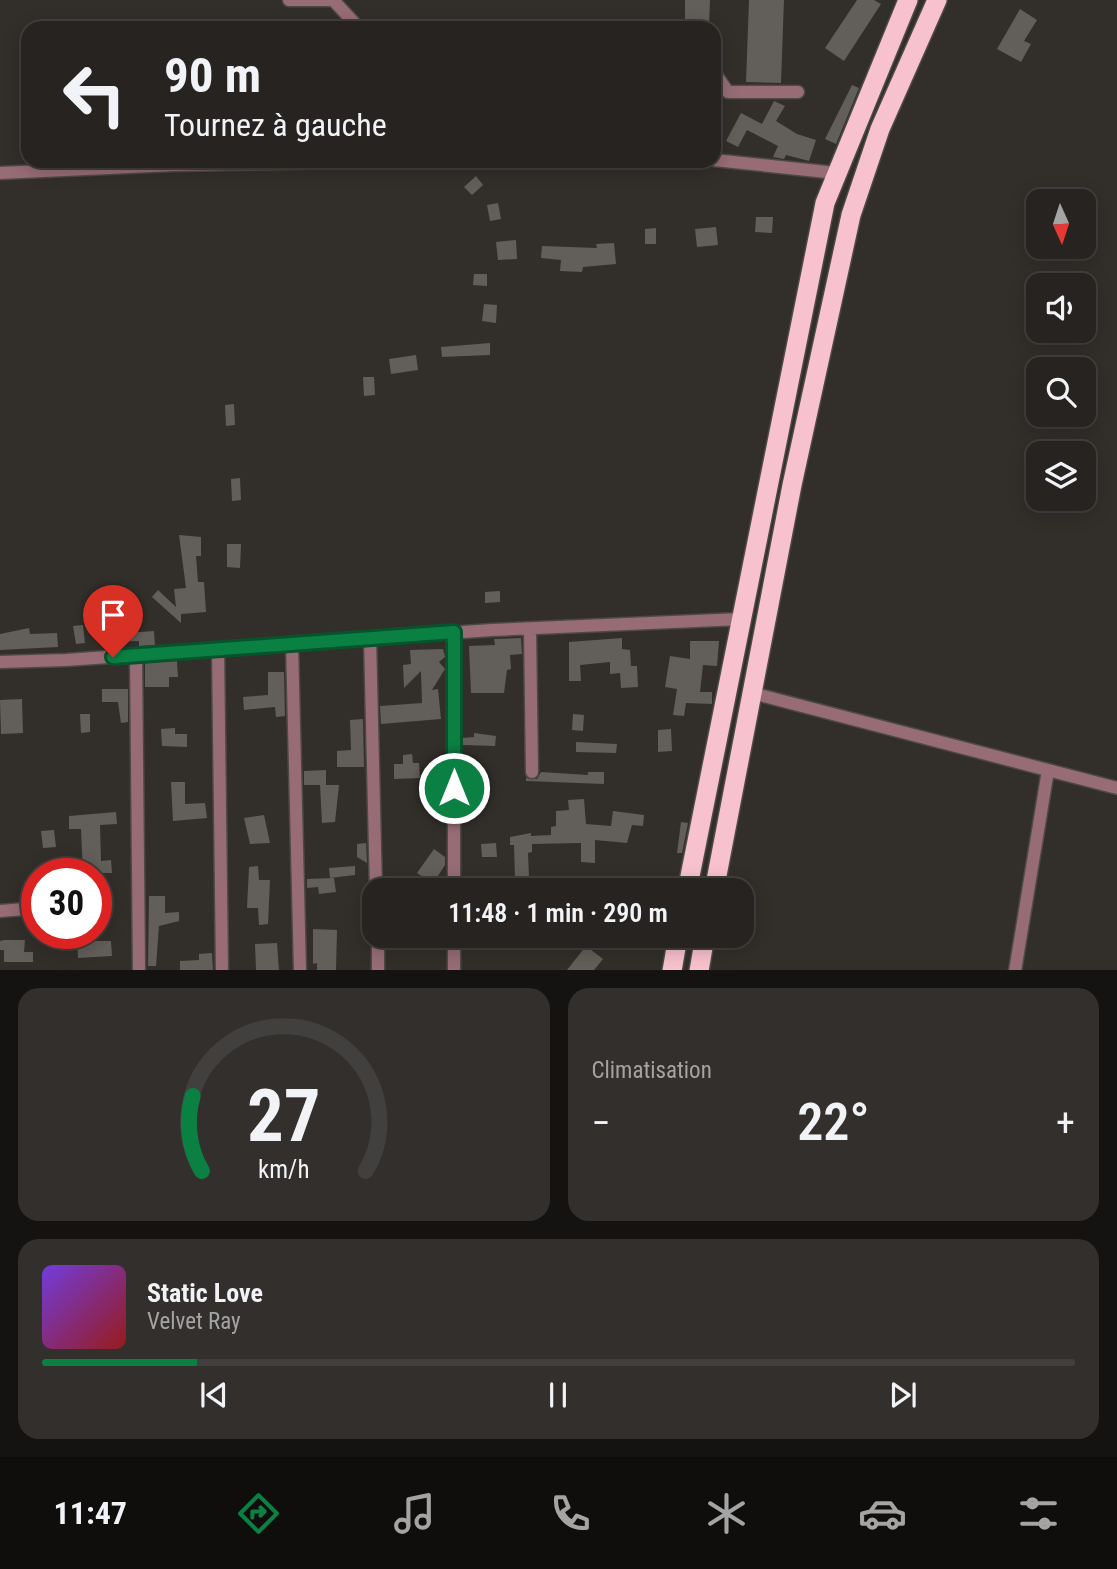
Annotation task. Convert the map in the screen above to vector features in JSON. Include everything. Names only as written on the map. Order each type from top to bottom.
[{"type":"highway","points":[[690,878],[803,298],[825,203],[908,0]]},
{"type":"highway","points":[[716,878],[792,485],[851,215],[880,129],[937,0]]},
{"type":"highway","points":[[671,970],[676,948]]},
{"type":"highway","points":[[699,970],[703,948]]},
{"type":"street","points":[[289,0],[332,0],[352,21]]},
{"type":"street","points":[[721,82],[728,92],[798,92]]},
{"type":"street","points":[[721,161],[836,173]]},
{"type":"street","points":[[0,173],[108,168]]},
{"type":"street","points":[[0,662],[454,632],[741,619]]},
{"type":"street","points":[[530,630],[532,772]]},
{"type":"street","points":[[454,632],[454,878]]},
{"type":"street","points":[[370,638],[376,878]]},
{"type":"street","points":[[292,643],[300,970]]},
{"type":"street","points":[[218,649],[222,970]]},
{"type":"street","points":[[136,655],[139,970]]},
{"type":"street","points":[[752,693],[1117,788]]},
{"type":"street","points":[[1014,970],[1048,770]]},
{"type":"street","points":[[0,911],[21,909]]},
{"type":"street","points":[[378,948],[379,970]]},
{"type":"street","points":[[454,948],[454,970]]},
{"type":"building","points":[[685,0],[710,0],[709,21],[685,21]]},
{"type":"building","points":[[749,0],[784,0],[781,83],[746,82]]},
{"type":"building","points":[[857,0],[874,0],[881,4],[844,61],[825,48]]},
{"type":"building","points":[[1020,9],[1037,20],[1024,41],[1031,44],[1021,62],[997,49]]},
{"type":"building","points":[[852,85],[859,88],[836,144],[825,139]]},
{"type":"building","points":[[774,101],[785,106],[776,121],[797,134],[816,140],[809,161],[786,155],[784,159],[773,157],[778,146],[747,130],[738,147],[726,141],[741,113],[762,124]]},
{"type":"building","points":[[476,176],[483,185],[472,195],[464,187]]},
{"type":"building","points":[[498,203],[501,219],[490,221],[487,205]]},
{"type":"building","points":[[756,217],[773,217],[772,233],[755,232]]},
{"type":"building","points":[[716,227],[718,245],[697,247],[695,229]]},
{"type":"building","points":[[656,228],[656,244],[645,244],[645,229]]},
{"type":"building","points":[[516,240],[517,259],[498,260],[496,242]]},
{"type":"building","points":[[614,243],[616,264],[583,267],[582,272],[560,271],[561,260],[541,258],[542,246],[597,248],[596,244]]},
{"type":"building","points":[[474,274],[487,274],[487,286],[473,285]]},
{"type":"building","points":[[484,304],[497,305],[496,323],[482,321]]},
{"type":"building","points":[[490,343],[490,355],[442,357],[441,347]]},
{"type":"building","points":[[416,355],[418,370],[391,374],[389,359]]},
{"type":"building","points":[[363,377],[374,377],[375,395],[364,396]]},
{"type":"building","points":[[234,404],[235,425],[226,426],[225,405]]},
{"type":"building","points":[[240,478],[241,500],[232,501],[231,479]]},
{"type":"building","points":[[179,535],[201,537],[201,556],[196,556],[198,582],[204,582],[206,612],[181,614],[181,623],[152,597],[158,590],[176,607],[174,589],[186,588]]},
{"type":"building","points":[[227,544],[241,544],[240,568],[227,567]]},
{"type":"building","points":[[500,591],[500,602],[485,603],[485,592]]},
{"type":"building","points":[[83,625],[85,643],[76,644],[73,626]]},
{"type":"building","points":[[126,627],[126,633],[154,631],[155,645],[139,646],[139,641],[106,642],[106,628]]},
{"type":"building","points":[[29,628],[30,634],[57,633],[58,647],[0,650],[0,634]]},
{"type":"building","points":[[521,638],[522,654],[510,655],[511,669],[507,670],[504,693],[471,693],[469,646],[495,645],[494,639]]},
{"type":"building","points":[[622,638],[622,649],[630,650],[631,666],[637,666],[638,687],[621,688],[620,673],[610,674],[610,662],[580,665],[581,681],[569,681],[569,642]]},
{"type":"building","points":[[690,641],[719,641],[717,666],[703,665],[700,692],[712,692],[712,704],[686,703],[684,716],[673,715],[677,689],[665,687],[670,656],[690,659]]},
{"type":"building","points":[[443,649],[445,657],[439,662],[445,669],[432,690],[438,689],[441,719],[381,724],[380,706],[422,703],[421,671],[404,688],[403,665],[411,664],[410,650]]},
{"type":"building","points":[[177,661],[178,677],[169,677],[169,687],[145,687],[145,663]]},
{"type":"building","points":[[268,672],[284,672],[285,716],[276,717],[275,707],[244,710],[243,697],[268,695]]},
{"type":"building","points":[[102,689],[128,689],[128,722],[121,723],[118,702],[102,702]]},
{"type":"building","points":[[22,699],[23,733],[1,734],[0,700]]},
{"type":"building","points":[[80,714],[90,714],[90,732],[81,733]]},
{"type":"building","points":[[573,714],[584,715],[583,731],[572,730]]},
{"type":"building","points":[[363,719],[364,767],[337,767],[337,751],[351,750],[350,720]]},
{"type":"building","points":[[175,728],[175,734],[187,734],[187,747],[162,746],[161,729]]},
{"type":"building","points":[[671,729],[672,751],[658,752],[658,730]]},
{"type":"building","points":[[474,733],[496,736],[495,746],[463,745],[463,738],[474,737]]},
{"type":"building","points":[[576,742],[617,744],[616,753],[576,752]]},
{"type":"building","points":[[412,754],[413,763],[419,763],[420,778],[394,779],[394,764],[403,764],[403,755]]},
{"type":"building","points":[[326,770],[326,785],[304,785],[304,771]]},
{"type":"building","points":[[541,772],[588,775],[588,772],[604,772],[604,784],[526,781],[526,778],[537,779]]},
{"type":"building","points":[[171,782],[185,782],[185,804],[205,803],[207,818],[173,821]]},
{"type":"building","points":[[320,785],[339,785],[335,822],[322,823]]},
{"type":"building","points":[[473,787],[472,810],[463,810],[463,788]]},
{"type":"building","points":[[445,788],[445,802],[424,803],[424,789]]},
{"type":"building","points":[[584,799],[586,824],[611,826],[613,811],[644,815],[643,826],[632,825],[627,843],[595,840],[595,863],[581,862],[581,843],[532,844],[532,852],[528,853],[529,878],[515,878],[514,845],[510,845],[510,837],[531,833],[531,836],[551,835],[551,827],[556,826],[556,811],[569,810],[568,800]]},
{"type":"building","points":[[116,812],[117,824],[100,825],[101,858],[82,858],[81,829],[69,829],[69,816]]},
{"type":"building","points":[[264,815],[270,843],[250,844],[244,818]]},
{"type":"building","points":[[681,822],[688,823],[682,853],[677,853]]},
{"type":"building","points":[[54,830],[56,847],[43,848],[41,831]]},
{"type":"building","points":[[366,843],[367,863],[357,857],[357,844]]},
{"type":"building","points":[[496,843],[497,857],[482,857],[481,844]]},
{"type":"building","points":[[434,849],[445,857],[445,865],[437,878],[424,878],[417,873]]},
{"type":"building","points":[[258,866],[259,880],[270,880],[268,924],[259,925],[258,908],[247,908],[249,867]]},
{"type":"building","points":[[355,866],[355,875],[330,878],[329,868]]},
{"type":"building","points":[[334,878],[336,892],[319,894],[318,887],[307,888],[307,879]]},
{"type":"building","points":[[149,896],[165,896],[165,913],[179,912],[179,921],[159,926],[156,966],[148,966]]},
{"type":"building","points":[[313,929],[337,930],[336,970],[317,970],[317,963],[313,964]]},
{"type":"building","points":[[21,940],[21,949],[24,949],[24,952],[33,952],[33,962],[4,962],[4,950],[0,950],[0,941]]},
{"type":"building","points":[[277,943],[279,970],[256,970],[255,944]]},
{"type":"building","points":[[584,948],[589,948],[603,959],[594,970],[567,970]]},
{"type":"building","points":[[78,949],[112,949],[112,956],[78,958]]},
{"type":"building","points":[[212,953],[213,970],[180,970],[180,961],[199,960],[199,954]]},
{"type":"route","points":[[113,657],[454,632],[454,788]]}]
